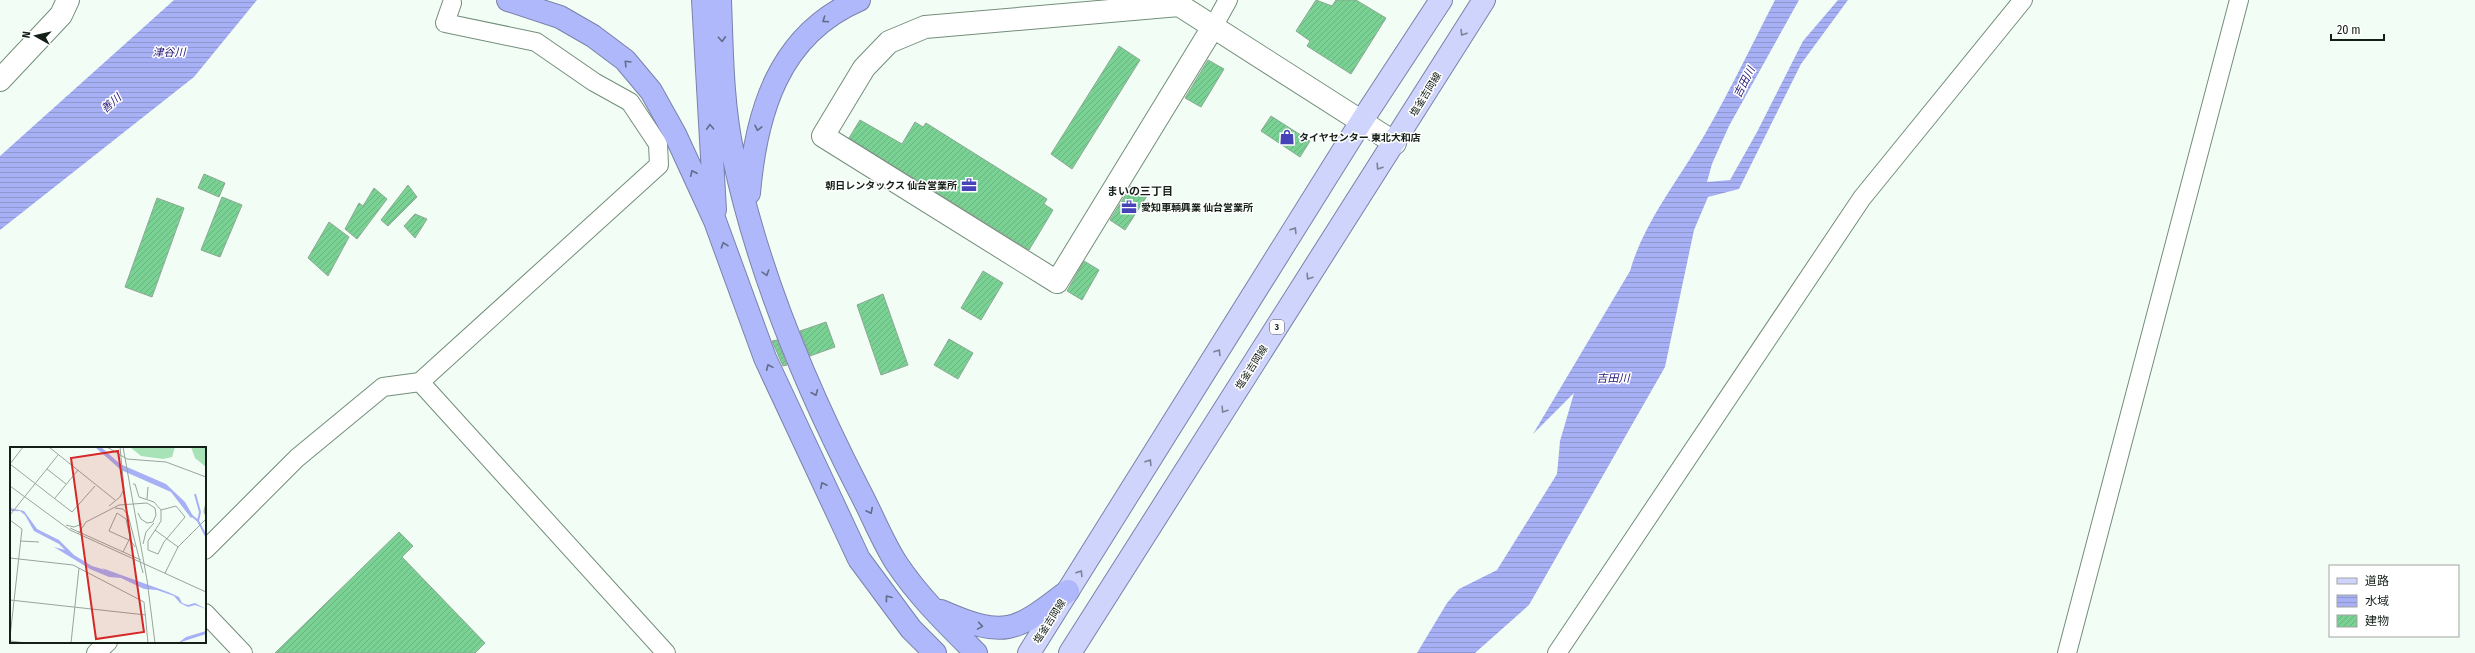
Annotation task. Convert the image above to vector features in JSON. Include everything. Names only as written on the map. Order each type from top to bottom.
[{"type":"highway","points":[[508,0],[560,18],[593,36],[625,60],[651,91],[675,134],[715,221],[765,358],[795,426],[859,559],[911,629],[935,653]]},
{"type":"highway","points":[[703,0],[715,221]]},
{"type":"highway","points":[[720,0],[725,96],[733,154],[747,208],[770,283],[841,455],[897,563],[931,607],[976,653]]},
{"type":"highway","points":[[747,208],[752,158],[760,117],[774,81],[791,53],[816,26],[846,6],[859,0]]},
{"type":"highway","points":[[931,607],[972,625],[1001,629],[1017,625],[1036,617],[1068,591]]},
{"type":"highway","points":[[911,629],[919,653]]},
{"type":"main road","name":"塩釜吉岡線","points":[[1029,653],[1361,122],[1441,0]]},
{"type":"main road","name":"塩釜吉岡線","points":[[1070,653],[1395,143],[1484,0]]},
{"type":"street","points":[[0,80],[60,14],[68,0]]},
{"type":"street","points":[[1228,0],[1213,27],[1057,282],[823,136],[864,68],[889,42],[925,27],[1179,5],[1213,27],[1361,122],[1395,143]]},
{"type":"street","points":[[1557,653],[1862,198],[2023,0]]},
{"type":"street","points":[[2067,653],[2239,0]]},
{"type":"street","points":[[206,549],[297,458],[383,387],[420,382],[659,166],[658,144],[630,102],[594,82],[536,42],[445,23],[452,3]]},
{"type":"street","points":[[420,382],[666,653]]},
{"type":"street","points":[[206,615],[243,653]]},
{"type":"street","points":[[96,653],[107,643]]},
{"type":"water","name":"津谷川","points":[[174,0],[257,0],[194,77],[0,230],[0,156]]},
{"type":"water","name":"吉田川","points":[[1775,0],[1799,0],[1729,126],[1712,164],[1707,182],[1730,180],[1757,132],[1803,41],[1838,0],[1848,0],[1801,64],[1739,189],[1708,197],[1694,230],[1665,367],[1529,605],[1475,653],[1417,653],[1447,603],[1459,589],[1497,570],[1557,474],[1560,441],[1574,393],[1533,434],[1630,271],[1635,255],[1649,225],[1715,117]]},
{"type":"building","points":[[1316,0],[1332,6],[1336,0],[1356,0],[1386,18],[1351,74],[1307,46],[1310,41],[1296,31]]},
{"type":"building","points":[[1119,46],[1140,60],[1072,169],[1051,154]]},
{"type":"building","points":[[1208,60],[1224,69],[1201,107],[1185,98]]},
{"type":"building","points":[[1271,116],[1310,141],[1300,157],[1261,131]]},
{"type":"building","points":[[860,120],[902,144],[915,122],[923,127],[926,123],[1047,199],[1044,204],[1053,210],[1029,250],[849,138]]},
{"type":"building","points":[[204,174],[225,183],[219,197],[198,188]]},
{"type":"building","points":[[408,185],[417,197],[388,226],[381,220]]},
{"type":"building","points":[[1131,186],[1147,196],[1125,230],[1110,220]]},
{"type":"building","points":[[374,188],[387,199],[357,239],[345,229],[359,203],[363,206]]},
{"type":"building","points":[[222,197],[242,205],[220,257],[201,250]]},
{"type":"building","points":[[157,198],[184,208],[152,297],[125,287]]},
{"type":"building","points":[[415,214],[427,219],[415,238],[404,226]]},
{"type":"building","points":[[329,222],[349,237],[328,276],[308,258]]},
{"type":"building","points":[[1084,261],[1099,270],[1082,300],[1067,291]]},
{"type":"building","points":[[983,271],[1003,283],[981,320],[961,308]]},
{"type":"building","points":[[883,294],[908,365],[881,375],[857,305]]},
{"type":"building","points":[[826,322],[835,347],[810,356],[800,331]]},
{"type":"building","points":[[949,339],[973,353],[958,379],[934,365]]},
{"type":"building","points":[[777,340],[787,365],[783,366],[772,341]]},
{"type":"building","points":[[399,532],[413,546],[402,557],[485,643],[475,653],[275,653]]},
{"type":"place","name":"タイヤセンター 東北大和店","points":[[1287,137]]},
{"type":"place","name":"朝日レンタックス 仙台営業所","points":[[969,185]]},
{"type":"place","name":"愛知車輌興業 仙台営業所","points":[[1129,207]]},
{"type":"district","name":"まいの三丁目","points":[[1140,191]]},
{"type":"water label","name":"善川","points":[[111,103]]}]
